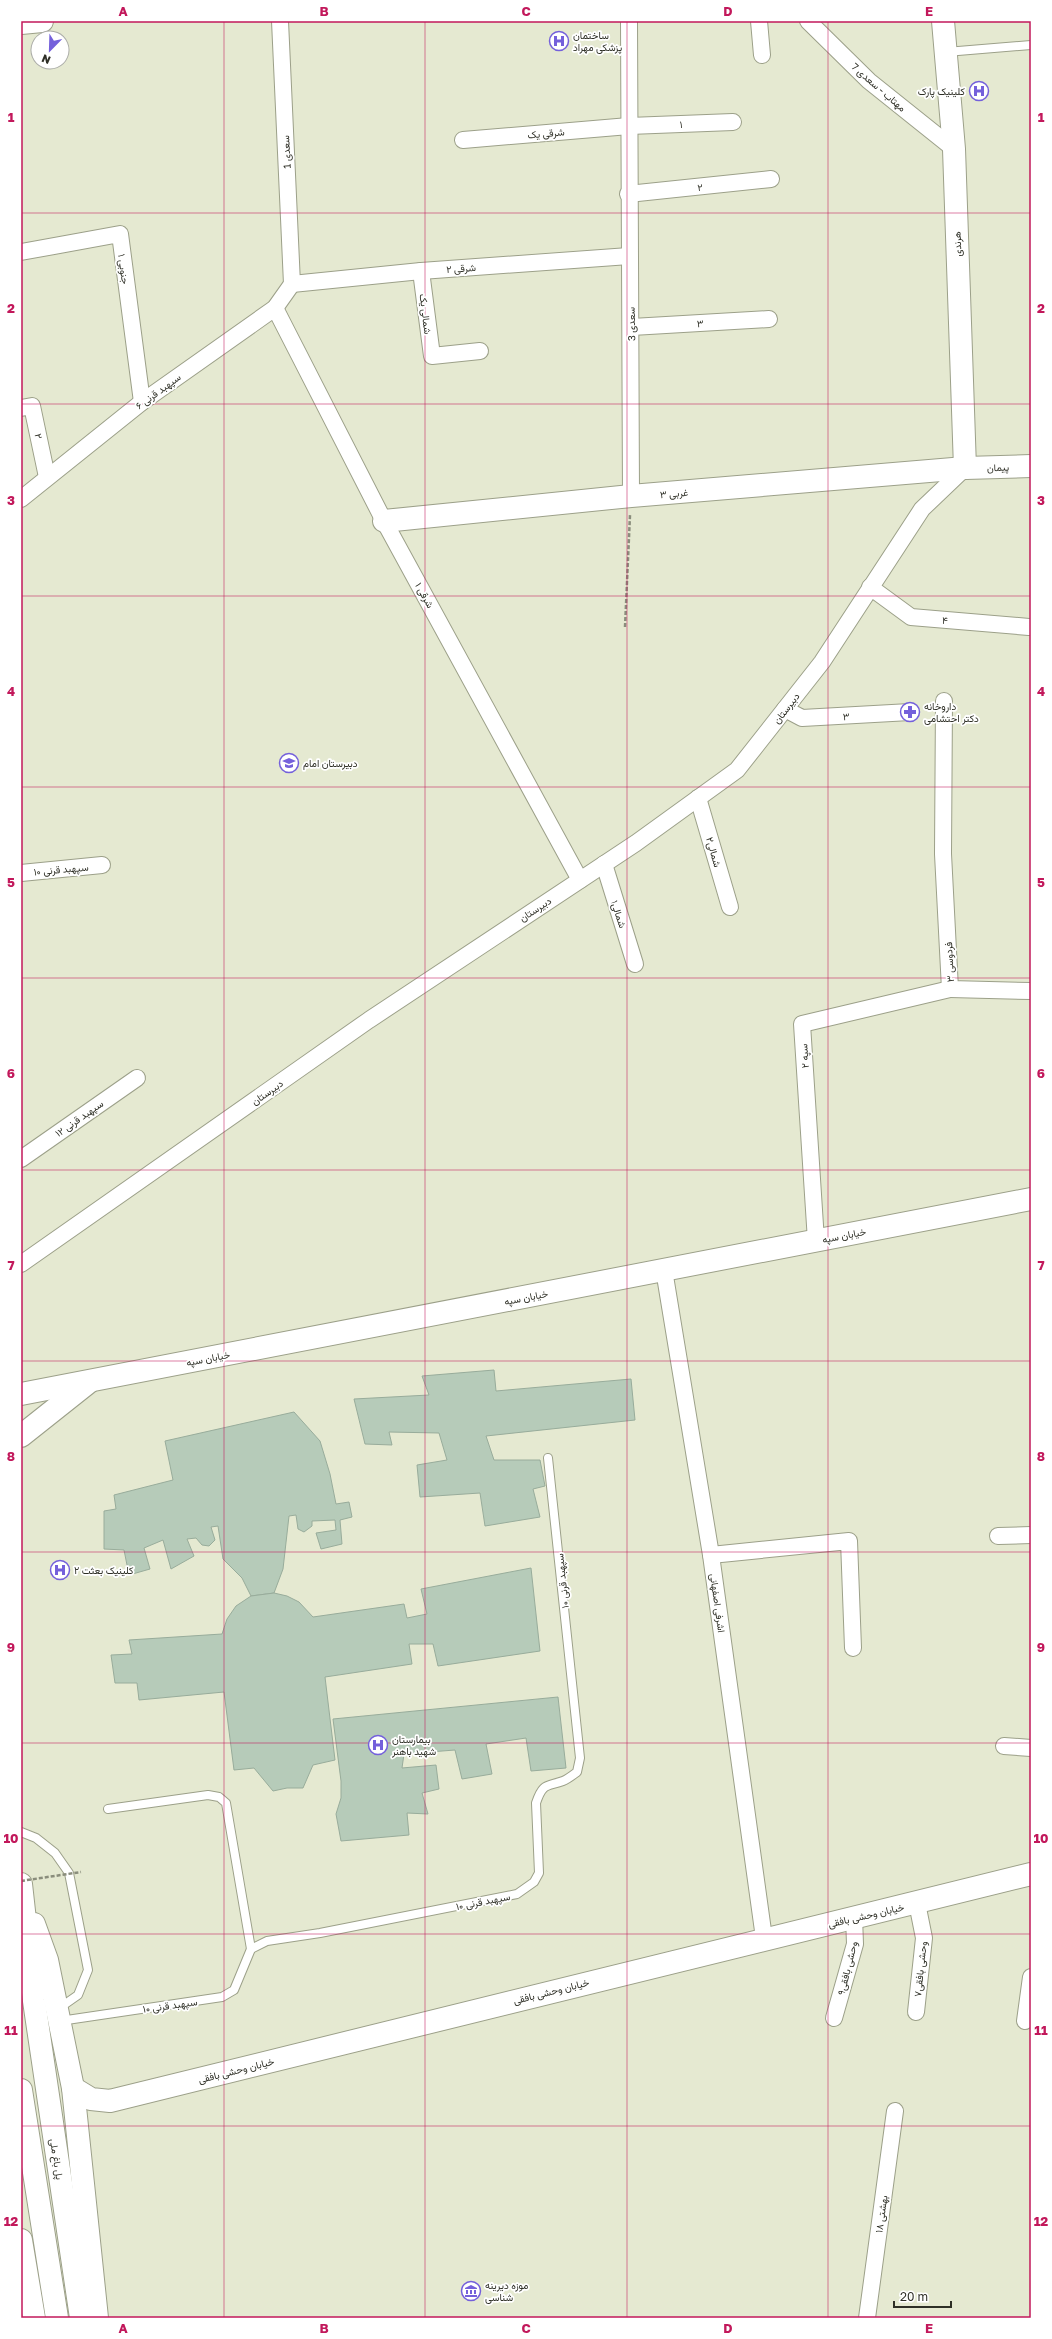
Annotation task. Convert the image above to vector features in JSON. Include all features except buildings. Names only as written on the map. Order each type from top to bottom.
[{"type":"street","points":[[21,23],[42,21]]},
{"type":"street","name":"سعدی 1","points":[[280,21],[292,284]]},
{"type":"street","name":"سعدی 3","points":[[630,21],[628,194],[632,327],[631,496]]},
{"type":"street","points":[[760,21],[762,55]]},
{"type":"street","name":"مهتاب - سعدی 7","points":[[808,21],[869,81],[954,149]]},
{"type":"street","name":"هرندی","points":[[943,21],[954,149],[965,468]]},
{"type":"street","name":"۱","points":[[629,126],[733,122]]},
{"type":"street","name":"شرقی یک","points":[[463,140],[629,126]]},
{"type":"street","name":"۲","points":[[628,194],[771,179]]},
{"type":"street","name":"۱ جنوبی","points":[[21,252],[120,234],[142,402]]},
{"type":"street","name":"شرقی ۲","points":[[292,284],[420,272],[629,256]]},
{"type":"street","name":"شمالی یک","points":[[420,272],[432,356],[480,351]]},
{"type":"street","name":"سپهبد قرنی ۶","points":[[21,498],[142,402],[275,308],[292,284]]},
{"type":"street","name":"شرقی ۱","points":[[275,308],[384,521],[580,880]]},
{"type":"street","name":"۳","points":[[632,327],[769,319]]},
{"type":"street","name":"۲","points":[[21,408],[32,406],[47,477]]},
{"type":"street","name":"پیمان","points":[[965,468],[1031,466]]},
{"type":"street","name":"۳ غربی","points":[[384,521],[631,496],[965,468]]},
{"type":"street","name":"دبیرستان","points":[[21,1264],[369,1020],[604,864],[737,770],[822,662],[922,509],[965,468]]},
{"type":"street","name":"۴","points":[[870,587],[911,617],[1028,627]]},
{"type":"street","name":"فردوسی ۳","points":[[944,701],[943,854],[950,989],[1031,991]]},
{"type":"street","name":"۳","points":[[785,709],[802,718],[910,712]]},
{"type":"street","name":"شمالی۲","points":[[698,798],[730,907]]},
{"type":"street","name":"شمالی۱","points":[[604,864],[635,964]]},
{"type":"street","name":"سپهبد قرنی ۱۰","points":[[21,872],[102,865]]},
{"type":"street","name":"سپه ۲","points":[[816,1241],[802,1024],[950,989]]},
{"type":"street","name":"سپهبد قرنی ۱۲","points":[[21,1159],[137,1078]]},
{"type":"street","name":"خیابان سپه","points":[[21,1394],[1031,1200]]},
{"type":"street","name":"اشرفی اصفهانی","points":[[664,1270],[711,1555],[764,1938]]},
{"type":"street","points":[[21,1436],[91,1380]]},
{"type":"street","points":[[998,1536],[1031,1535]]},
{"type":"street","points":[[711,1555],[849,1541],[853,1648]]},
{"type":"street","points":[[1004,1746],[1031,1748]]},
{"type":"street","name":"خیابان وحشی بافقی","points":[[73,2088],[91,2099],[110,2101],[764,1938],[917,1903],[1031,1874]]},
{"type":"street","points":[[21,1886],[47,1960],[73,2088],[98,2318]]},
{"type":"street","name":"پل باغ ملی","points":[[21,1886],[34,2001],[81,2318]]},
{"type":"street","name":"وحشی بافقی۷","points":[[916,2012],[924,1938],[917,1903]]},
{"type":"street","name":"وحشی بافقی۹","points":[[834,2018],[855,1944],[854,1917]]},
{"type":"street","points":[[1026,2021],[1031,1977]]},
{"type":"street","points":[[21,2090],[57,2318]]},
{"type":"street","name":"بهشتی ۱۸","points":[[868,2318],[895,2111]]},
{"type":"street","points":[[21,2240],[34,2318]]},
{"type":"lane","points":[[945,52],[1031,45]]},
{"type":"lane","name":"سپهبد قرنی ۱۰","points":[[58,2015],[222,1998],[234,1990],[252,1949],[267,1940],[320,1933],[517,1894],[534,1882],[539,1873],[536,1803],[540,1793],[549,1783],[564,1781],[577,1772],[580,1758],[548,1458]]},
{"type":"lane","points":[[108,1810],[208,1795],[219,1797],[226,1804],[252,1949]]},
{"type":"lane","points":[[21,1832],[36,1838],[55,1853],[69,1873],[88,1970],[78,1995],[58,2015]]},
{"type":"path","points":[[625,627],[631,496]]},
{"type":"path","points":[[21,1886],[69,1873],[81,1872]]},
{"type":"place","name":"ساختمان پزشکی مهراد","points":[[559,41]]},
{"type":"place","name":"کلینیک پارک","points":[[979,91]]},
{"type":"place","name":"داروخانه دکتر احتشامی","points":[[910,712]]},
{"type":"place","name":"دبیرستان امام","points":[[289,763]]},
{"type":"place","name":"کلینیک بعثت ۲","points":[[60,1570]]},
{"type":"place","name":"بیمارستان شهید باهنر","points":[[378,1745]]},
{"type":"place","name":"موزه دیرینه شناسی","points":[[471,2291]]}]
